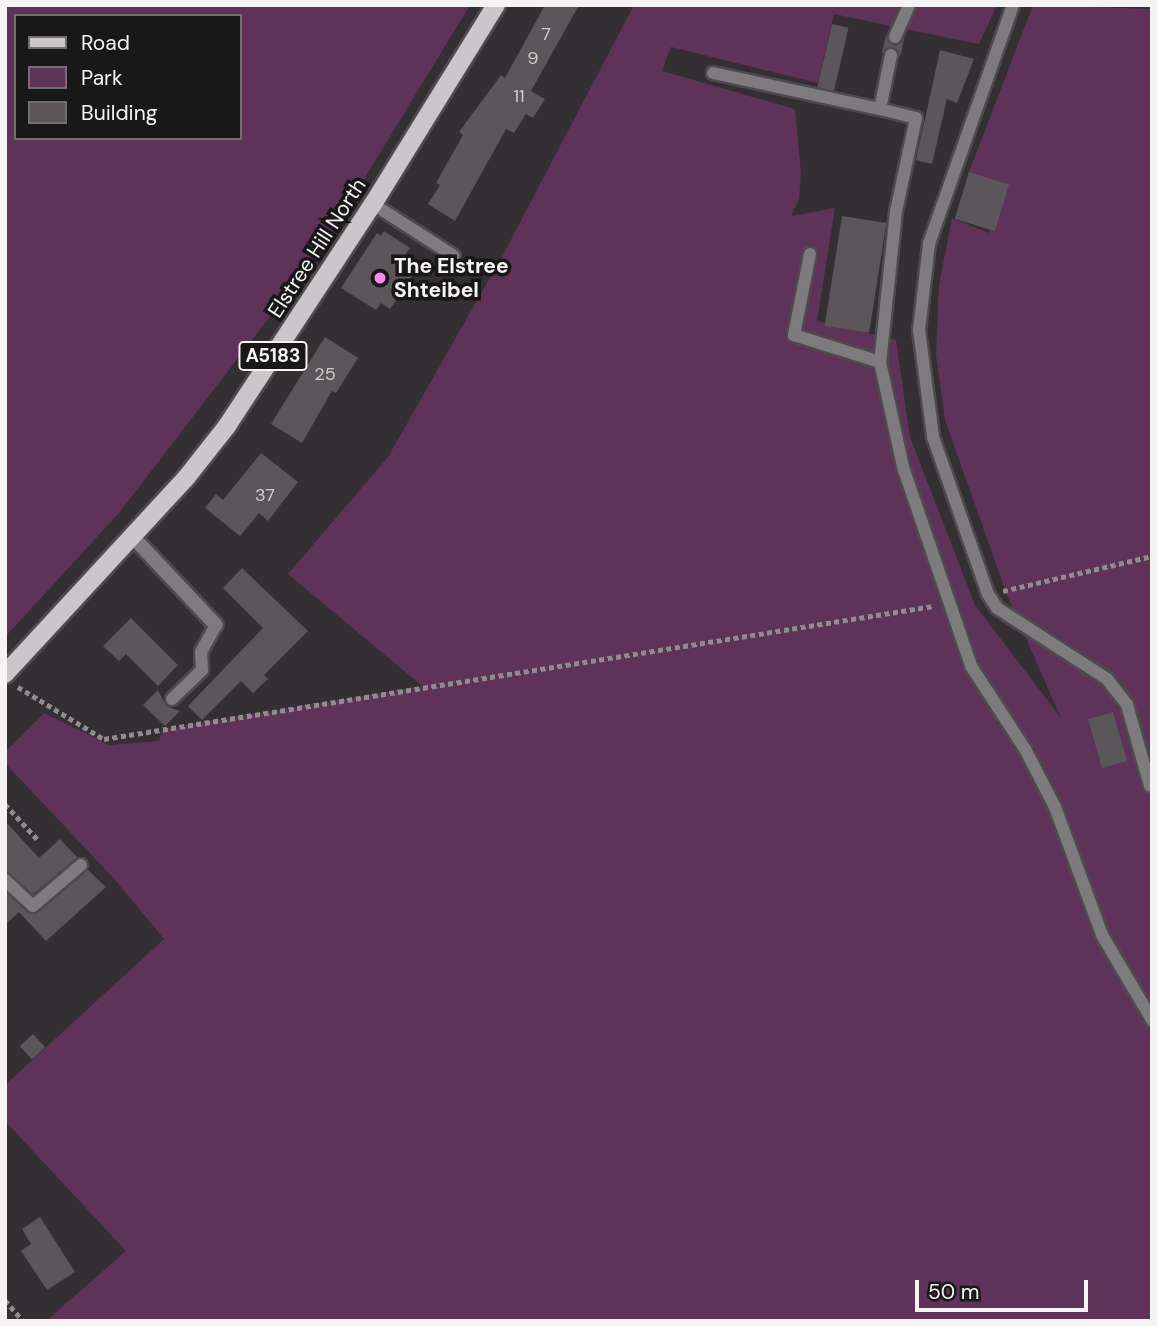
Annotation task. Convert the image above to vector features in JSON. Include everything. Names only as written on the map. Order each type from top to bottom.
[{"type":"main road","name":"Elstree Hill North","points":[[9,679],[227,426],[373,204],[496,5]]},
{"type":"street","points":[[132,536],[216,625]]},
{"type":"lane","points":[[895,37],[909,5]]},
{"type":"lane","points":[[1013,5],[929,244],[919,330],[933,436],[988,594],[997,608],[1107,679],[1127,705],[1146,742],[1150,786]]},
{"type":"lane","points":[[880,109],[891,55]]},
{"type":"lane","points":[[713,73],[916,118],[896,211],[880,362],[903,467],[952,603],[971,666],[1025,749],[1055,807],[1102,935],[1152,1020]]},
{"type":"lane","points":[[373,204],[454,256]]},
{"type":"lane","points":[[810,254],[794,335],[880,362]]},
{"type":"lane","points":[[172,699],[202,670],[201,652],[216,625]]},
{"type":"lane","points":[[5,880],[33,906],[80,865]]},
{"type":"path","points":[[988,594],[1152,556]]},
{"type":"path","points":[[9,679],[104,739],[952,603]]},
{"type":"path","points":[[5,803],[39,842]]},
{"type":"path","points":[[5,1300],[23,1321]]},
{"type":"green space","points":[[5,5],[470,5],[321,250],[119,513],[5,637]]},
{"type":"green space","points":[[634,5],[900,5],[891,26],[834,14],[818,83],[671,47],[662,71],[795,109],[801,173],[799,199],[791,216],[835,208],[817,321],[896,340],[910,437],[975,605],[1061,718],[1007,595],[945,420],[936,355],[939,285],[952,218],[989,233],[1008,184],[969,172],[1033,5],[1152,9],[1152,1321],[46,1321],[126,1251],[5,1121],[5,1085],[164,939],[116,881],[5,763],[5,752],[44,713],[109,745],[159,741],[163,729],[422,686],[288,574],[388,457],[504,253]]},
{"type":"green space","points":[[915,5],[997,5],[979,44],[905,29]]},
{"type":"building","points":[[545,5],[579,5],[531,91],[545,99],[533,118],[526,114],[514,133],[506,129],[455,221],[428,204],[440,185],[436,183],[463,135],[459,132],[501,75],[505,78]]},
{"type":"building","points":[[832,24],[849,28],[834,91],[817,87]]},
{"type":"building","points":[[886,35],[892,45],[904,39],[900,57],[893,47],[882,53]]},
{"type":"building","points":[[940,50],[974,59],[957,103],[947,99],[932,164],[916,160]]},
{"type":"building","points":[[969,172],[1009,184],[995,231],[955,219]]},
{"type":"building","points":[[842,216],[886,223],[869,333],[825,326]]},
{"type":"building","name":"The Elstree Shteibel","points":[[384,231],[410,248],[406,253],[415,259],[412,264],[418,268],[390,309],[381,303],[376,310],[341,288],[377,233],[381,236]]},
{"type":"building","points":[[325,337],[358,358],[336,393],[332,391],[302,443],[271,424]]},
{"type":"building","points":[[261,453],[298,482],[268,521],[259,513],[240,536],[205,508],[216,494],[223,500]]},
{"type":"building","points":[[242,568],[308,631],[264,675],[268,679],[253,693],[241,681],[202,720],[188,706],[263,628],[223,588]]},
{"type":"building","points":[[131,618],[178,665],[158,686],[126,654],[119,661],[103,646]]},
{"type":"building","points":[[158,690],[166,706],[180,711],[165,726],[143,705]]},
{"type":"building","points":[[1113,712],[1127,761],[1102,768],[1088,719]]},
{"type":"building","points":[[5,821],[39,858],[60,839],[77,857],[33,894],[5,871]]},
{"type":"building","points":[[88,870],[106,887],[46,941],[19,912],[5,925],[5,892],[36,914]]},
{"type":"building","points":[[33,1034],[45,1047],[32,1059],[20,1046]]},
{"type":"building","points":[[40,1217],[75,1272],[47,1290],[21,1251],[31,1244],[22,1229]]},
{"type":"place","name":"The Elstree Shteibel","points":[[380,278]]}]
